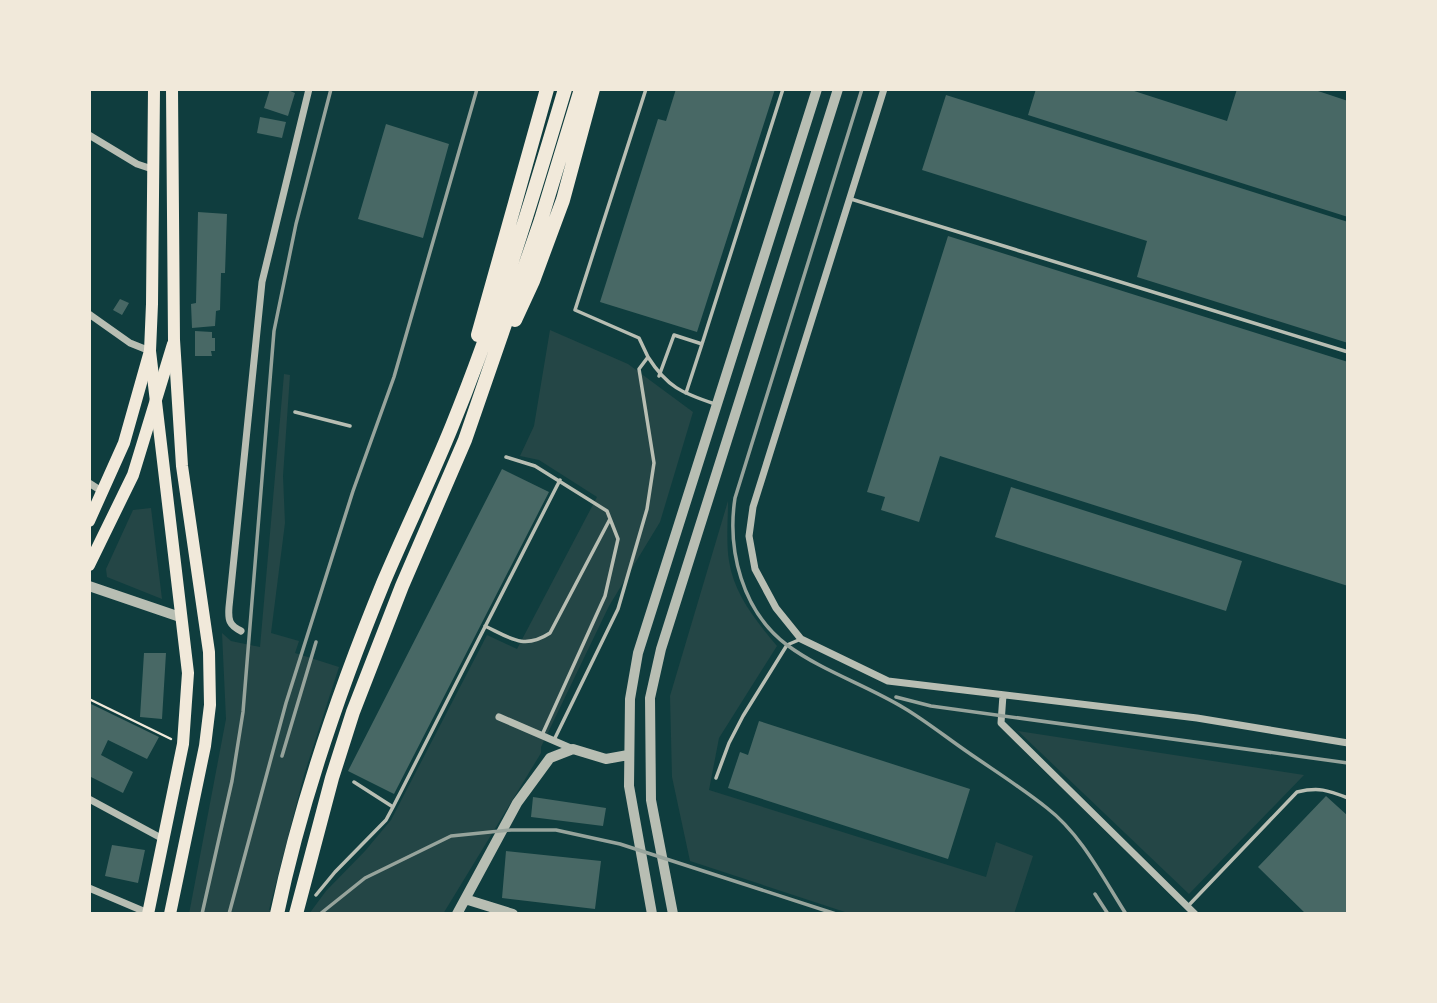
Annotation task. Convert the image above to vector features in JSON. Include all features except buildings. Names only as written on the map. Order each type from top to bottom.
[{"type":"highway","points":[[452,427],[547,89]]},
{"type":"highway","points":[[277,914],[314,774],[355,655],[385,578],[452,427],[494,317],[565,89]]},
{"type":"highway","points":[[296,914],[332,778],[353,712],[397,598],[533,281],[563,200],[588,93]]},
{"type":"main road","points":[[148,913],[183,744],[188,673],[150,351],[154,89]]},
{"type":"main road","points":[[170,914],[205,746],[210,705],[209,652],[183,466],[174,340],[172,89]]},
{"type":"main road","points":[[89,565],[133,475],[174,340]]},
{"type":"main road","points":[[89,521],[124,443],[150,351]]},
{"type":"street","points":[[241,631],[228,621],[262,282],[309,89]]},
{"type":"street","points":[[652,914],[629,786],[630,699],[638,653],[817,89]]},
{"type":"street","points":[[673,914],[651,800],[650,698],[661,649],[838,89]]},
{"type":"street","points":[[884,89],[753,507],[749,536],[755,569],[776,608],[801,639],[888,681],[1197,718],[1348,743]]},
{"type":"street","points":[[89,135],[152,169]]},
{"type":"street","points":[[89,314],[130,343],[150,351]]},
{"type":"street","points":[[89,483],[103,492]]},
{"type":"street","points":[[89,586],[180,617]]},
{"type":"street","points":[[1003,695],[1001,723],[1195,914]]},
{"type":"street","points":[[499,717],[573,748],[606,758],[628,755]]},
{"type":"street","points":[[457,914],[517,803],[550,758],[573,748]]},
{"type":"street","points":[[89,799],[163,839]]},
{"type":"street","points":[[89,888],[148,913]]},
{"type":"street","points":[[465,899],[513,914]]},
{"type":"lane","points":[[646,89],[575,310],[639,338],[659,376],[685,393],[717,404]]},
{"type":"lane","points":[[685,393],[783,89]]},
{"type":"lane","points":[[849,199],[1348,352]]},
{"type":"lane","points":[[659,376],[674,335],[702,344]]},
{"type":"lane","points":[[554,740],[618,609],[647,509],[654,463],[639,369],[648,357]]},
{"type":"lane","points":[[295,412],[351,426]]},
{"type":"lane","points":[[506,457],[535,466],[607,511],[618,540],[605,596],[542,735]]},
{"type":"lane","points":[[316,895],[386,820],[560,480]]},
{"type":"lane","points":[[485,626],[524,641],[536,642],[550,633],[610,519]]},
{"type":"lane","points":[[716,778],[743,716],[787,645],[801,639]]},
{"type":"lane","points":[[354,782],[393,807]]},
{"type":"lane","points":[[1188,906],[1297,792],[1315,788],[1329,790],[1348,799]]},
{"type":"path","points":[[89,699],[183,744]]},
{"type":"shaded area","points":[[550,330],[628,364],[693,412],[660,522],[609,606],[541,747],[541,753],[443,914],[309,914],[326,891],[391,820],[487,635],[517,649],[597,497],[539,460],[520,456],[534,426]]},
{"type":"shaded area","points":[[284,374],[290,375],[283,476],[285,523],[271,633],[299,641],[295,653],[339,667],[304,775],[269,910],[283,914],[189,914],[226,719],[222,633],[231,641],[260,647]]},
{"type":"shaded area","points":[[728,501],[729,561],[736,585],[747,607],[777,646],[719,738],[709,790],[986,877],[996,842],[1033,856],[1014,914],[851,914],[690,861],[672,777],[670,696]]},
{"type":"shaded area","points":[[151,508],[162,599],[107,577],[106,569],[133,510]]},
{"type":"shaded area","points":[[1018,731],[1304,775],[1189,894]]},
{"type":"railway","points":[[202,914],[232,781],[243,712],[274,331],[296,224],[331,89]]},
{"type":"railway","points":[[229,914],[286,703],[353,491],[394,377],[477,89]]},
{"type":"railway","points":[[862,89],[735,498],[733,538],[741,578],[759,615],[787,645],[815,663],[912,713],[1047,808],[1070,830],[1091,857],[1126,914]]},
{"type":"railway","points":[[282,756],[316,642]]},
{"type":"railway","points":[[896,697],[931,706],[1348,763]]},
{"type":"railway","points":[[320,914],[365,878],[451,836],[511,830],[556,830],[620,844],[836,914]]},
{"type":"railway","points":[[1095,894],[1108,914]]}]
